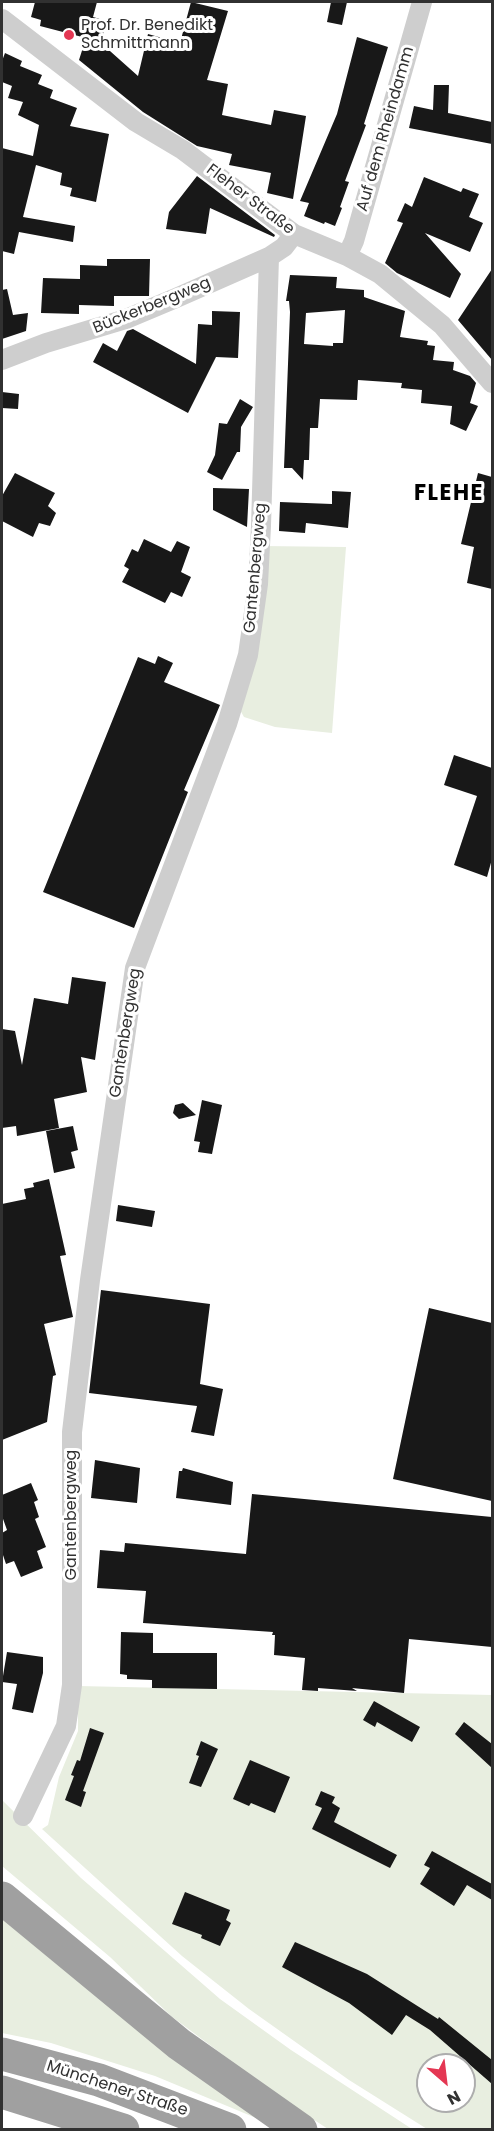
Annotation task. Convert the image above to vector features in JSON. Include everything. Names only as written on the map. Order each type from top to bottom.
[{"type":"highway","points":[[2,1898],[179,2043],[301,2130]]},
{"type":"highway","name":"Münchener Straße","points":[[2,2054],[99,2080],[231,2130]]},
{"type":"highway","points":[[2,2092],[123,2130]]},
{"type":"street","name":"Auf dem Rheindamm","points":[[347,256],[354,241],[422,2]]},
{"type":"street","name":"Fleher Straße","points":[[2,19],[136,122],[183,150],[294,234],[347,256],[380,274],[442,325],[492,383]]},
{"type":"street","name":"Bückerbergweg","points":[[2,360],[46,343],[126,319],[269,257],[284,247],[294,234]]},
{"type":"street","name":"Gantenbergweg","points":[[23,1816],[66,1726],[72,1685],[72,1432],[90,1280],[135,968],[227,724],[248,655],[258,584],[269,257]]},
{"type":"shaded area","points":[[263,546],[346,547],[332,733],[275,727],[244,717],[240,710]]},
{"type":"shaded area","points":[[78,1686],[492,1695],[492,2129],[427,2129],[349,2080],[249,2009],[182,1956],[42,1829],[48,1825],[59,1777],[78,1731]]},
{"type":"shaded area","points":[[2,1800],[81,1878],[220,1999],[291,2050],[412,2129],[328,2129],[282,2099],[171,2016],[110,1957],[2,1866]]},
{"type":"shaded area","points":[[2,1918],[256,2118],[155,2076],[51,2043],[2,2033]]},
{"type":"building","points":[[35,2],[97,2],[93,17],[107,21],[101,43],[138,76],[148,34],[180,43],[191,2],[228,11],[207,80],[228,84],[222,115],[271,125],[274,110],[306,116],[293,199],[267,193],[271,173],[229,165],[232,154],[197,146],[143,112],[79,60],[86,38],[40,26],[41,20],[31,17]]},
{"type":"building","points":[[331,2],[347,2],[342,25],[327,22]]},
{"type":"building","points":[[357,37],[388,47],[364,124],[366,125],[345,181],[349,182],[335,226],[304,216],[309,203],[300,201],[337,114]]},
{"type":"building","points":[[5,53],[22,61],[20,66],[42,75],[38,84],[53,90],[50,98],[77,108],[70,126],[109,134],[96,202],[70,196],[72,188],[60,185],[62,173],[36,165],[23,217],[75,226],[73,242],[19,232],[14,254],[2,251],[2,148],[33,156],[39,125],[18,115],[23,102],[8,98],[12,86],[2,82],[2,61]]},
{"type":"building","points":[[434,85],[449,85],[448,113],[492,122],[492,144],[409,128],[414,106],[433,110]]},
{"type":"building","points":[[197,176],[275,235],[274,237],[210,208],[206,234],[166,229],[169,212]]},
{"type":"building","points":[[424,177],[461,192],[463,188],[479,194],[469,217],[483,223],[470,252],[425,233],[461,274],[450,298],[397,273],[385,263],[403,223],[397,221],[405,203],[412,207]]},
{"type":"building","points":[[107,259],[150,259],[149,296],[114,296],[114,306],[79,305],[79,314],[41,313],[43,278],[80,279],[80,265],[107,266]]},
{"type":"building","points":[[492,269],[492,360],[458,320]]},
{"type":"building","points":[[290,275],[337,277],[336,288],[364,290],[364,297],[405,311],[400,337],[428,341],[427,345],[435,346],[433,360],[454,362],[453,370],[470,376],[476,383],[470,403],[478,406],[466,431],[450,424],[452,406],[421,403],[422,390],[401,388],[402,383],[358,380],[357,400],[320,399],[318,428],[310,428],[309,460],[304,460],[303,480],[292,468],[284,468],[290,312],[289,301],[286,301]],"holes":[[[345,310],[343,343],[333,343],[333,346],[304,344],[306,313]]]},
{"type":"building","points":[[7,289],[13,315],[28,313],[26,331],[2,339],[2,290]]},
{"type":"building","points":[[212,311],[240,312],[238,358],[216,357],[188,413],[93,362],[103,343],[117,351],[127,331],[133,329],[196,364],[198,324],[212,325]]},
{"type":"building","points":[[2,392],[19,394],[18,409],[2,408]]},
{"type":"building","points":[[240,399],[253,407],[241,427],[240,452],[237,452],[222,480],[207,472],[215,455],[219,423],[227,424]]},
{"type":"building","points":[[15,473],[55,493],[48,506],[56,513],[50,526],[39,523],[33,537],[2,521],[2,496]]},
{"type":"building","points":[[478,473],[492,477],[492,589],[467,583],[474,547],[461,544]]},
{"type":"building","points":[[213,488],[249,489],[247,527],[213,510]]},
{"type":"building","points":[[332,491],[351,492],[348,528],[306,523],[305,533],[279,531],[280,502],[332,504]]},
{"type":"building","points":[[144,539],[171,552],[177,541],[190,547],[181,572],[191,577],[182,597],[171,592],[165,603],[122,582],[129,569],[124,566],[132,549],[138,552]]},
{"type":"building","points":[[158,656],[173,663],[164,682],[220,705],[184,790],[188,792],[134,928],[43,892],[138,657],[155,664]]},
{"type":"building","points":[[454,755],[492,768],[492,859],[487,877],[454,865],[477,796],[444,785]]},
{"type":"building","points":[[72,977],[106,982],[95,1060],[81,1057],[87,1092],[54,1099],[59,1128],[17,1136],[16,1126],[2,1128],[2,1029],[15,1031],[22,1065],[34,998],[68,1004]]},
{"type":"building","points":[[202,1100],[222,1105],[212,1154],[198,1152],[200,1142],[194,1141]]},
{"type":"building","points":[[183,1103],[196,1115],[179,1119],[173,1113],[175,1105]]},
{"type":"building","points":[[73,1126],[78,1150],[71,1152],[75,1168],[54,1173],[46,1131]]},
{"type":"building","points":[[49,1179],[66,1255],[60,1256],[73,1317],[44,1324],[56,1375],[53,1376],[47,1422],[2,1440],[2,1204],[26,1199],[24,1189],[34,1187],[33,1183]]},
{"type":"building","points":[[118,1205],[155,1211],[152,1227],[116,1221]]},
{"type":"building","points":[[101,1290],[210,1304],[200,1384],[223,1389],[214,1436],[191,1432],[197,1406],[89,1393]]},
{"type":"building","points":[[429,1308],[492,1323],[492,1501],[393,1479]]},
{"type":"building","points":[[95,1460],[140,1468],[137,1503],[91,1498]]},
{"type":"building","points":[[183,1468],[233,1482],[231,1505],[176,1498],[179,1471]]},
{"type":"building","points":[[31,1483],[38,1500],[34,1502],[39,1517],[35,1519],[46,1547],[37,1551],[43,1568],[21,1577],[14,1561],[6,1564],[2,1552],[2,1533],[7,1530],[2,1516],[2,1495]]},
{"type":"building","points":[[252,1494],[492,1517],[492,1647],[409,1639],[404,1693],[352,1688],[357,1691],[318,1688],[318,1691],[302,1690],[305,1658],[274,1655],[275,1635],[272,1635],[273,1632],[143,1623],[146,1591],[97,1588],[100,1550],[124,1552],[125,1543],[246,1554]]},
{"type":"building","points":[[121,1632],[153,1633],[153,1653],[217,1653],[217,1689],[152,1688],[152,1680],[127,1679],[127,1675],[120,1674]]},
{"type":"building","points":[[7,1652],[43,1657],[43,1673],[33,1713],[12,1709],[17,1684],[2,1682]]},
{"type":"building","points":[[374,1701],[420,1727],[412,1742],[377,1722],[375,1727],[363,1720]]},
{"type":"building","points":[[464,1722],[492,1744],[492,1768],[455,1734]]},
{"type":"building","points":[[90,1728],[104,1733],[83,1791],[86,1792],[81,1807],[65,1800],[74,1776],[71,1775],[77,1760],[80,1761]]},
{"type":"building","points":[[201,1741],[218,1749],[201,1787],[189,1783],[199,1756],[196,1755]]},
{"type":"building","points":[[250,1760],[290,1777],[275,1813],[251,1803],[249,1806],[233,1799]]},
{"type":"building","points":[[321,1791],[335,1797],[332,1803],[340,1808],[334,1822],[397,1855],[390,1868],[312,1829],[322,1808],[315,1805]]},
{"type":"building","points":[[432,1851],[492,1884],[492,1900],[467,1885],[454,1906],[420,1884],[430,1868],[424,1865]]},
{"type":"building","points":[[185,1892],[230,1910],[226,1920],[231,1923],[220,1946],[201,1938],[202,1935],[172,1924]]},
{"type":"building","points":[[295,1942],[367,1974],[438,2019],[439,2017],[492,2060],[492,2084],[476,2070],[476,2053],[456,2053],[430,2030],[406,2015],[392,2035],[349,2003],[282,1967]]},
{"type":"place","name":"Prof. Dr. Benedikt Schmittmann","points":[[69,35]]},
{"type":"district","name":"FLEHE","points":[[449,494]]}]
